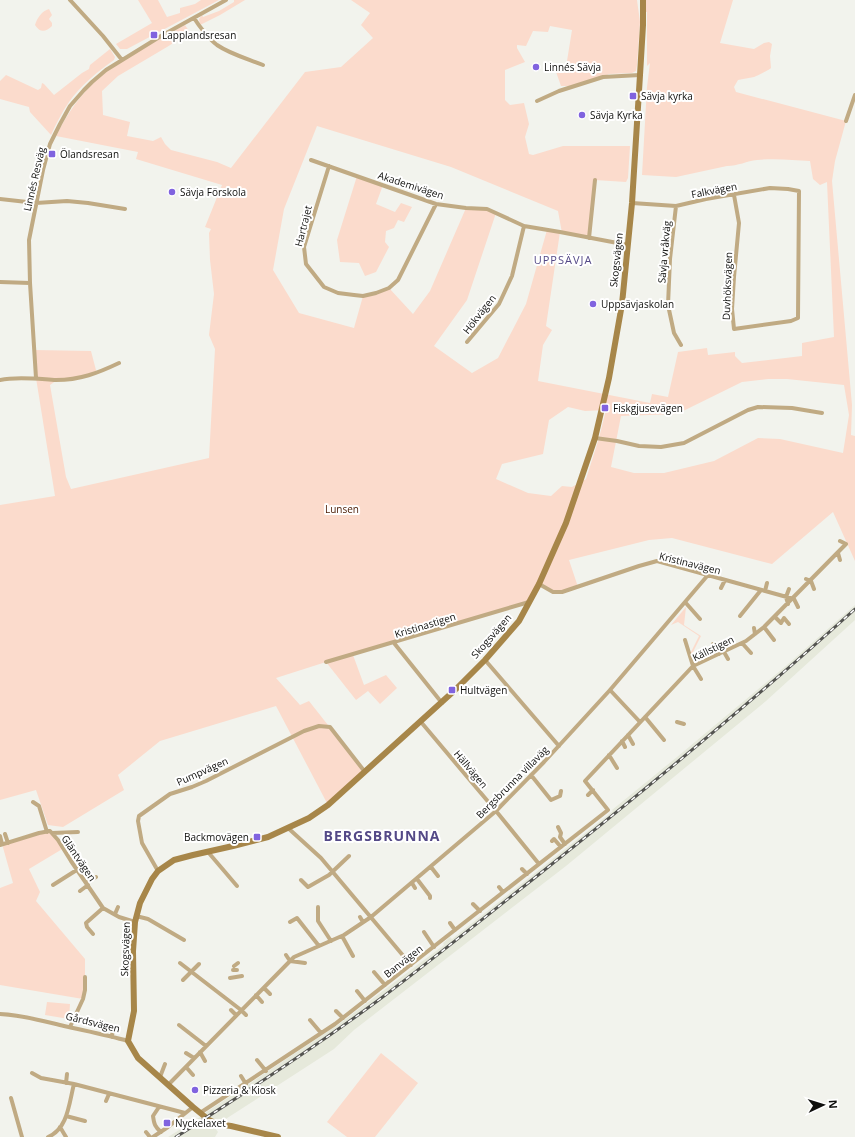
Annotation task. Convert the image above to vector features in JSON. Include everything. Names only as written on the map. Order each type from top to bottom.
[{"type":"street","points":[[70,0],[103,36],[122,60]]},
{"type":"street","name":"Linnés Resväg","points":[[36,378],[29,240],[42,170],[50,144],[60,124],[70,106],[92,82],[106,70],[161,36],[226,0]]},
{"type":"street","name":"Skogsvägen","points":[[639,0],[643,25]]},
{"type":"street","name":"Skogsvägen","points":[[128,1042],[134,1011],[133,951],[136,919],[140,903],[158,871],[174,860],[193,854],[208,852],[268,837],[309,818],[328,805],[421,722],[485,660],[519,621],[539,584],[566,523],[595,438],[615,348],[622,304],[632,203],[643,25],[643,0]]},
{"type":"street","points":[[194,18],[215,44],[227,51],[263,65]]},
{"type":"street","points":[[537,101],[559,91],[603,76],[640,75]]},
{"type":"street","points":[[846,122],[855,95]]},
{"type":"street","points":[[311,160],[329,166]]},
{"type":"street","name":"Hartrajet","points":[[329,166],[304,247],[306,264],[324,288],[338,293],[363,296],[389,288],[398,280],[436,204]]},
{"type":"street","name":"Akademivägen","points":[[329,166],[436,204],[487,209],[524,226],[628,246]]},
{"type":"street","points":[[589,238],[595,180]]},
{"type":"street","name":"Falkvägen","points":[[632,203],[676,206],[706,199],[770,188],[798,191]]},
{"type":"street","name":"Duvhöksvägen","points":[[734,195],[739,223],[732,309],[734,329],[791,321],[798,318],[798,191]]},
{"type":"street","points":[[0,199],[36,203],[67,201],[125,209]]},
{"type":"street","name":"Sävja vråkväg","points":[[676,206],[670,259],[668,305],[674,333],[681,345]]},
{"type":"street","name":"Hökvägen","points":[[467,342],[499,304],[512,276],[524,226]]},
{"type":"street","points":[[0,282],[30,283]]},
{"type":"street","points":[[0,380],[36,378],[57,380],[79,378],[97,374],[119,364]]},
{"type":"street","points":[[595,438],[640,446],[661,447],[684,443],[748,410],[758,407],[792,408],[822,413]]},
{"type":"street","name":"Källstigen","points":[[592,790],[586,781],[594,769],[640,722],[665,692],[693,666],[742,643],[764,627],[769,620],[775,617],[794,599],[833,555],[838,553],[846,544],[840,541]]},
{"type":"street","points":[[838,553],[840,560]]},
{"type":"street","name":"Kristinavägen","points":[[539,584],[554,592],[562,592],[657,561],[794,599]]},
{"type":"street","name":"Bergsbrunna villaväg","points":[[169,1084],[294,957],[342,936],[371,917],[496,811],[559,746],[610,690],[708,575]]},
{"type":"street","points":[[806,579],[811,581],[814,589]]},
{"type":"street","points":[[721,588],[725,580]]},
{"type":"street","points":[[740,616],[763,590],[767,583]]},
{"type":"street","points":[[788,604],[786,597],[789,589]]},
{"type":"street","points":[[794,599],[798,607]]},
{"type":"street","name":"Kristinastigen","points":[[326,662],[529,602]]},
{"type":"street","points":[[685,602],[700,619]]},
{"type":"street","points":[[775,617],[781,623],[784,618],[789,624]]},
{"type":"street","points":[[764,627],[774,640]]},
{"type":"street","points":[[754,628],[755,634]]},
{"type":"street","points":[[685,640],[693,666],[701,679]]},
{"type":"street","points":[[394,643],[442,702]]},
{"type":"street","points":[[742,643],[751,653]]},
{"type":"street","points":[[713,644],[728,659]]},
{"type":"street","points":[[485,660],[559,746]]},
{"type":"street","points":[[610,690],[640,722]]},
{"type":"street","points":[[644,717],[664,740]]},
{"type":"street","name":"Hällvägen","points":[[421,722],[539,864]]},
{"type":"street","points":[[677,722],[684,724]]},
{"type":"street","name":"Pumpvägen","points":[[158,871],[142,843],[138,821],[139,816],[170,794],[206,781],[304,731],[319,726],[330,727],[365,772]]},
{"type":"street","points":[[628,735],[633,744]]},
{"type":"street","points":[[622,741],[625,747]]},
{"type":"street","points":[[611,744],[615,749]]},
{"type":"street","points":[[609,755],[617,768]]},
{"type":"street","points":[[531,775],[551,800],[560,796],[561,791]]},
{"type":"street","points":[[588,795],[592,790],[603,803],[607,800]]},
{"type":"street","points":[[33,802],[39,806],[49,832],[78,832]]},
{"type":"street","name":"Banvägen","points":[[200,1113],[246,1084],[343,1018],[608,810],[603,803]]},
{"type":"street","points":[[38,827],[39,833]]},
{"type":"street","points":[[558,827],[561,833],[560,837],[563,845]]},
{"type":"street","points":[[288,828],[333,871],[371,917],[398,953],[411,965]]},
{"type":"street","name":"Gläntvägen","points":[[1,844],[39,833],[49,832],[58,840],[71,865],[77,870],[104,908],[118,917],[148,919],[184,940]]},
{"type":"street","points":[[5,834],[8,842]]},
{"type":"street","points":[[0,836],[1,844]]},
{"type":"street","points":[[552,840],[554,839],[563,845]]},
{"type":"street","points":[[208,852],[237,886]]},
{"type":"street","points":[[301,880],[308,887],[328,875],[349,856]]},
{"type":"street","points":[[53,885],[83,866]]},
{"type":"street","points":[[430,867],[438,876]]},
{"type":"street","points":[[522,868],[527,874]]},
{"type":"street","points":[[80,891],[96,877]]},
{"type":"street","points":[[417,878],[430,898]]},
{"type":"street","points":[[412,883],[415,888]]},
{"type":"street","points":[[499,887],[504,892]]},
{"type":"street","points":[[385,899],[389,902]]},
{"type":"street","points":[[473,904],[480,911]]},
{"type":"street","points":[[114,914],[118,907]]},
{"type":"street","points":[[318,907],[318,921],[331,941]]},
{"type":"street","points":[[91,935],[93,934],[84,927],[87,921],[104,908]]},
{"type":"street","points":[[360,917],[363,922]]},
{"type":"street","points":[[290,922],[297,918],[319,946]]},
{"type":"street","points":[[450,923],[455,930]]},
{"type":"street","points":[[424,932],[434,947]]},
{"type":"street","points":[[342,936],[353,956]]},
{"type":"street","points":[[310,950],[313,955]]},
{"type":"street","points":[[286,955],[290,961],[305,963]]},
{"type":"street","points":[[180,963],[246,1015]]},
{"type":"street","points":[[183,980],[199,964]]},
{"type":"street","points":[[374,972],[385,985]]},
{"type":"street","points":[[230,978],[242,976]]},
{"type":"street","points":[[70,1027],[83,999],[85,977]]},
{"type":"street","points":[[264,988],[270,994]]},
{"type":"street","points":[[357,991],[365,1001]]},
{"type":"street","points":[[256,995],[262,1002]]},
{"type":"street","points":[[242,1002],[245,1006]]},
{"type":"street","points":[[231,1010],[236,1015]]},
{"type":"street","points":[[336,1010],[343,1018]]},
{"type":"street","name":"Gårdsvägen","points":[[0,1014],[11,1014],[128,1042],[138,1058],[200,1113],[217,1124],[278,1137]]},
{"type":"street","points":[[310,1020],[321,1033]]},
{"type":"street","points":[[179,1025],[206,1046]]},
{"type":"street","points":[[112,1037],[113,1026]]},
{"type":"street","points":[[215,1036],[219,1041]]},
{"type":"street","points":[[284,1051],[288,1055]]},
{"type":"street","points":[[200,1052],[205,1061]]},
{"type":"street","points":[[186,1054],[194,1058]]},
{"type":"street","points":[[257,1060],[266,1070]]},
{"type":"street","points":[[160,1077],[165,1064]]},
{"type":"street","points":[[186,1067],[193,1075]]},
{"type":"street","points":[[32,1073],[41,1078],[74,1084],[185,1113]]},
{"type":"street","points":[[66,1083],[67,1074]]},
{"type":"street","points":[[241,1076],[246,1084]]},
{"type":"street","points":[[48,1137],[60,1128],[66,1116],[74,1084]]},
{"type":"street","points":[[106,1101],[109,1094]]},
{"type":"street","points":[[11,1098],[22,1137]]},
{"type":"street","points":[[159,1107],[153,1116],[153,1122],[156,1128],[161,1132]]},
{"type":"street","points":[[146,1132],[151,1137],[161,1132],[193,1107]]},
{"type":"street","points":[[66,1116],[85,1121]]},
{"type":"street","points":[[60,1128],[66,1137]]},
{"type":"shaded area","points":[[855,605],[855,620],[766,701],[566,866],[354,1030],[334,1049],[221,1122],[205,1113],[339,1024],[444,945],[443,943],[450,937],[452,939],[613,811],[612,810],[787,665]]},
{"type":"shaded area","points":[[200,1117],[218,1132],[215,1137],[168,1137]]},
{"type":"green space","points":[[138,0],[158,0],[167,17],[180,13],[180,8],[195,4],[201,0],[219,0],[127,49],[120,49],[116,44],[152,23]]},
{"type":"green space","points":[[234,0],[245,0],[200,25],[199,19],[202,15],[203,17],[219,11],[234,2]]},
{"type":"green space","name":"Lunsen","points":[[351,0],[637,0],[640,22],[636,71],[632,73],[609,74],[572,86],[561,86],[555,69],[565,65],[567,61],[572,30],[550,26],[548,32],[533,31],[526,46],[517,45],[517,48],[525,62],[505,70],[505,100],[510,105],[524,103],[529,124],[525,137],[529,154],[533,155],[563,146],[630,146],[628,178],[626,182],[595,180],[589,238],[562,233],[558,211],[451,167],[317,126],[284,209],[273,270],[299,313],[354,328],[363,296],[389,288],[413,314],[430,291],[466,208],[487,209],[496,213],[467,300],[434,346],[472,373],[498,358],[526,304],[547,230],[560,232],[546,326],[552,330],[543,345],[538,381],[650,403],[652,394],[668,397],[678,352],[707,348],[708,355],[735,352],[735,356],[742,363],[802,356],[802,343],[834,337],[827,182],[820,185],[813,179],[810,161],[764,159],[676,177],[642,175],[647,87],[650,63],[647,66],[647,12],[645,0],[733,0],[720,43],[754,49],[764,43],[769,42],[772,44],[770,56],[771,68],[754,77],[738,80],[734,87],[736,92],[846,121],[835,161],[832,181],[852,405],[851,435],[855,436],[855,561],[833,512],[772,564],[672,538],[649,540],[569,560],[578,587],[553,592],[539,584],[529,602],[353,655],[364,685],[386,675],[397,688],[380,704],[368,691],[356,700],[326,662],[276,678],[300,705],[309,701],[365,772],[328,805],[276,706],[160,741],[118,775],[124,790],[63,827],[48,825],[36,790],[0,800],[0,505],[55,496],[36,378],[34,350],[91,351],[97,374],[57,380],[50,385],[66,477],[71,489],[209,458],[215,349],[209,335],[214,294],[210,260],[209,233],[211,229],[205,227],[222,185],[136,159],[138,152],[56,136],[75,104],[93,83],[110,69],[130,56],[185,25],[189,33],[118,76],[102,91],[103,115],[130,122],[127,136],[153,141],[161,137],[171,150],[217,162],[231,168],[305,72],[341,67],[373,38],[361,25],[370,13]],"holes":[[[768,379],[787,379],[844,385],[849,415],[843,453],[780,439],[758,438],[714,461],[664,473],[634,473],[611,467],[621,416],[677,414],[742,382]],[[568,407],[585,411],[606,410],[586,479],[572,487],[562,486],[551,496],[528,493],[496,479],[502,464],[543,454],[549,420]]]},
{"type":"green space","points":[[49,9],[52,15],[49,19],[52,26],[48,30],[43,31],[35,25],[38,17]]},
{"type":"green space","points":[[110,49],[115,57],[114,60],[101,69],[79,90],[66,106],[51,135],[30,112],[29,107],[0,99],[0,81],[6,75],[38,90],[41,88],[42,83],[54,95],[89,69],[90,65]]},
{"type":"green space","points":[[357,176],[383,185],[376,204],[395,212],[401,203],[412,207],[404,222],[398,220],[394,228],[386,231],[385,242],[389,247],[376,272],[365,276],[359,263],[340,262],[337,240]]},
{"type":"green space","points":[[686,607],[684,625],[701,636],[691,656],[690,654],[699,636],[678,622],[671,625]]},
{"type":"green space","points":[[50,831],[64,848],[29,869],[40,892],[36,901],[85,959],[85,990],[83,999],[0,985],[0,888],[13,883],[2,844]]},
{"type":"green space","points":[[47,1002],[70,1004],[69,1019],[45,1015]]},
{"type":"green space","points":[[381,1053],[418,1083],[375,1137],[347,1137],[327,1122]]},
{"type":"railway","points":[[176,1137],[305,1053],[420,969],[537,876],[738,712],[855,609]]},
{"type":"place","name":"Lapplandsresan","points":[[154,35]]},
{"type":"place","name":"Linnés Sävja","points":[[536,67]]},
{"type":"place","name":"Sävja kyrka","points":[[633,96]]},
{"type":"place","name":"Sävja Kyrka","points":[[582,115]]},
{"type":"place","name":"Ölandsresan","points":[[52,154]]},
{"type":"place","name":"Sävja Förskola","points":[[172,192]]},
{"type":"place","name":"Uppsävjaskolan","points":[[593,304]]},
{"type":"place","name":"Fiskgjusevägen","points":[[605,408]]},
{"type":"place","name":"Hultvägen","points":[[452,690]]},
{"type":"place","name":"Backmovägen","points":[[257,837]]},
{"type":"place","name":"Pizzeria & Kiosk","points":[[195,1090]]},
{"type":"place","name":"Nyckelaxet","points":[[167,1123]]},
{"type":"district","name":"UPPSÄVJA","points":[[563,259]]},
{"type":"district","name":"BERGSBRUNNA","points":[[382,835]]}]
